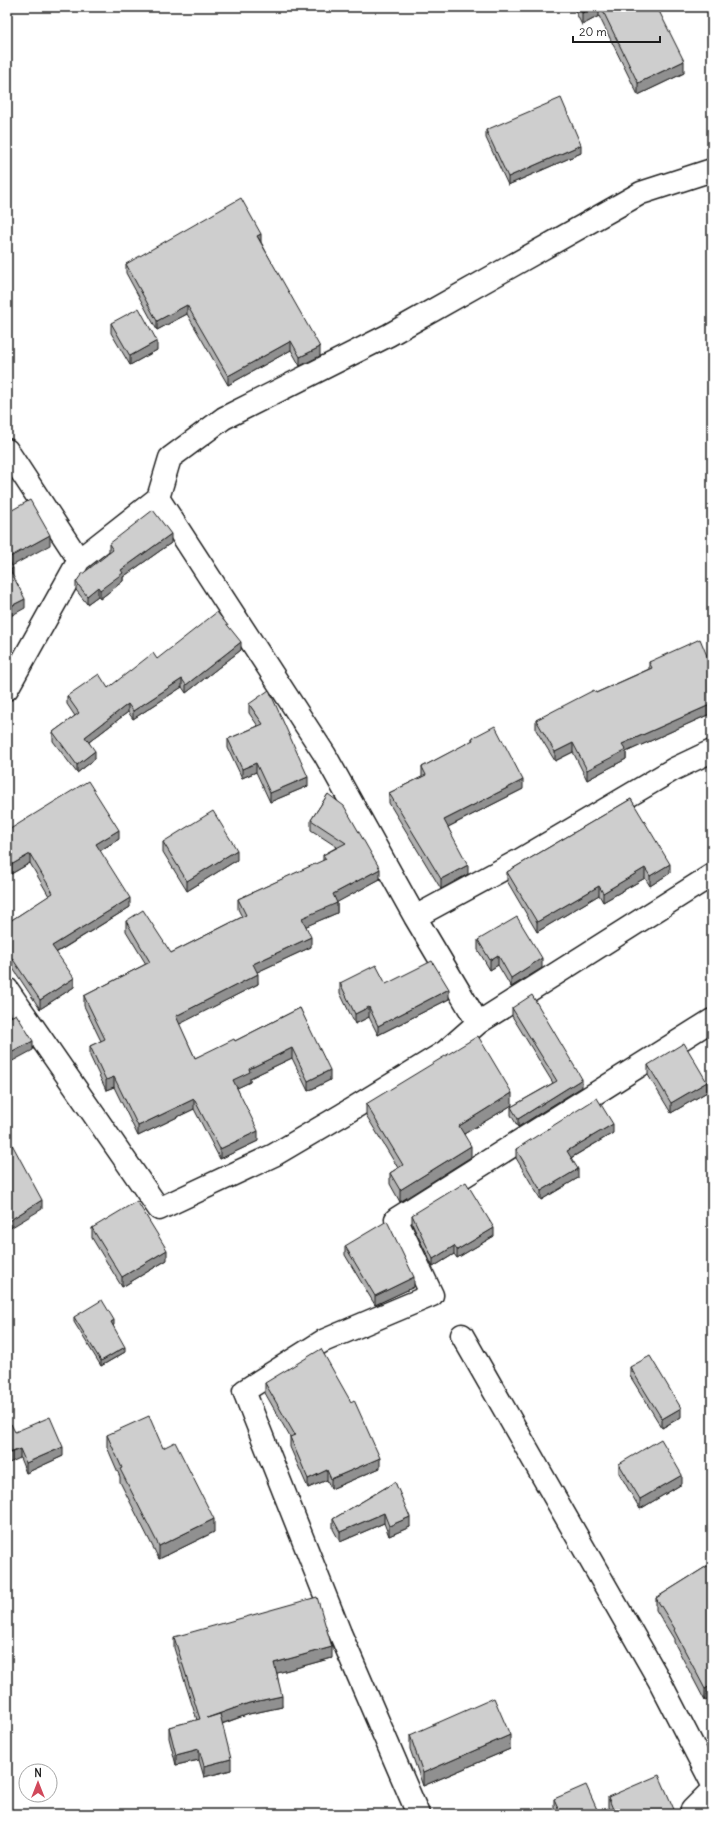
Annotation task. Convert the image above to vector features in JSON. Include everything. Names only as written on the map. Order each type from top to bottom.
[{"type":"street","points":[[7,689],[79,560],[158,498],[170,458],[224,418],[389,335],[641,193],[712,170]]},
{"type":"street","points":[[7,450],[79,560]]},
{"type":"street","points":[[158,498],[325,755],[415,917],[478,1023]]},
{"type":"street","points":[[415,917],[520,860],[674,769],[712,751]]},
{"type":"street","points":[[7,989],[159,1209],[274,1154],[336,1119],[445,1052],[478,1023],[712,875]]},
{"type":"street","points":[[418,1814],[340,1633],[244,1391],[323,1341],[432,1295],[396,1219],[712,1020]]},
{"type":"street","points":[[462,1335],[659,1680],[712,1783]]},
{"type":"street","points":[[694,1814],[692,1810],[712,1790]]},
{"type":"building","points":[[579,7],[593,7],[582,13]]},
{"type":"building","points":[[601,7],[657,7],[684,61],[638,83]]},
{"type":"building","points":[[561,98],[581,145],[508,177],[486,130]]},
{"type":"building","points":[[241,198],[261,234],[257,236],[320,347],[300,357],[291,341],[228,376],[187,305],[157,321],[126,264]]},
{"type":"building","points":[[139,308],[157,341],[130,356],[111,323]]},
{"type":"building","points":[[30,500],[50,535],[8,558],[13,568],[10,570],[25,599],[7,608],[7,513]]},
{"type":"building","points":[[153,510],[171,534],[121,570],[123,573],[100,590],[98,587],[87,596],[76,582],[81,575],[113,550],[109,544]]},
{"type":"building","points":[[217,612],[241,642],[186,685],[182,679],[133,711],[128,704],[85,737],[95,751],[77,765],[53,732],[79,713],[67,696],[99,674],[108,688],[153,653],[157,659]]},
{"type":"building","points":[[700,639],[710,663],[712,663],[712,704],[622,744],[626,750],[587,770],[573,743],[555,752],[536,720],[594,690],[596,693],[652,668],[649,662]]},
{"type":"building","points":[[269,690],[308,777],[270,793],[256,763],[242,769],[228,739],[263,724],[249,704]]},
{"type":"building","points":[[495,726],[523,780],[444,820],[468,865],[441,879],[389,793],[426,775],[422,767],[473,740],[472,738]]},
{"type":"building","points":[[88,781],[119,830],[96,844],[130,898],[52,946],[74,978],[40,1000],[12,958],[7,960],[7,923],[53,893],[30,854],[11,865],[7,858],[7,831]]},
{"type":"building","points":[[328,794],[344,806],[380,869],[333,894],[337,903],[302,918],[311,937],[253,964],[258,974],[176,1016],[195,1058],[234,1039],[235,1041],[300,1008],[330,1070],[308,1081],[292,1048],[249,1069],[250,1072],[233,1080],[258,1131],[220,1149],[194,1099],[138,1126],[114,1077],[106,1080],[90,1046],[105,1039],[84,996],[150,962],[126,921],[143,910],[171,953],[246,915],[238,899],[326,859],[323,855],[346,843],[311,820]]},
{"type":"building","points":[[631,799],[670,864],[650,876],[645,868],[603,893],[599,886],[537,922],[507,872]]},
{"type":"building","points":[[213,811],[237,850],[187,881],[163,842]]},
{"type":"building","points":[[517,917],[542,958],[511,978],[498,955],[490,960],[478,940]]},
{"type":"building","points":[[432,961],[449,989],[378,1026],[369,1007],[355,1014],[340,983],[376,965],[386,984]]},
{"type":"building","points":[[532,995],[582,1079],[518,1119],[511,1107],[557,1081],[512,1008]]},
{"type":"building","points":[[16,1014],[33,1041],[7,1055],[7,1019]]},
{"type":"building","points":[[478,1036],[512,1093],[459,1126],[471,1146],[400,1190],[390,1173],[403,1165],[366,1104]]},
{"type":"building","points":[[684,1043],[707,1082],[671,1103],[648,1065]]},
{"type":"building","points":[[597,1098],[613,1124],[567,1151],[578,1169],[541,1191],[516,1149]]},
{"type":"building","points":[[7,1135],[42,1200],[7,1222]]},
{"type":"building","points":[[466,1182],[494,1228],[457,1250],[454,1246],[433,1259],[412,1215]]},
{"type":"building","points":[[137,1201],[167,1250],[122,1277],[92,1228]]},
{"type":"building","points":[[387,1221],[414,1277],[375,1296],[345,1246]]},
{"type":"building","points":[[102,1300],[114,1320],[111,1322],[125,1347],[101,1361],[74,1317]]},
{"type":"building","points":[[321,1349],[351,1402],[354,1400],[380,1458],[331,1479],[327,1470],[308,1479],[290,1437],[295,1435],[265,1383]]},
{"type":"building","points":[[650,1356],[681,1408],[662,1419],[630,1367]]},
{"type":"building","points":[[149,1416],[163,1448],[175,1442],[214,1519],[159,1546],[120,1469],[122,1468],[107,1435]]},
{"type":"building","points":[[50,1417],[63,1447],[26,1463],[20,1449],[7,1454],[7,1425],[11,1424],[15,1432]]},
{"type":"building","points":[[661,1439],[682,1475],[640,1499],[619,1464]]},
{"type":"building","points":[[395,1482],[410,1517],[389,1526],[384,1513],[340,1532],[333,1519]]},
{"type":"building","points":[[712,1563],[712,1685],[705,1689],[674,1630],[675,1629],[656,1598]]},
{"type":"building","points":[[317,1597],[332,1647],[274,1663],[282,1696],[249,1703],[207,1718],[220,1714],[231,1759],[204,1766],[199,1749],[176,1755],[169,1727],[200,1719],[174,1637]]},
{"type":"building","points":[[494,1698],[510,1735],[423,1773],[410,1735]]},
{"type":"building","points":[[659,1775],[676,1814],[615,1814],[608,1797]]},
{"type":"building","points":[[586,1785],[599,1814],[561,1814],[554,1799]]}]
